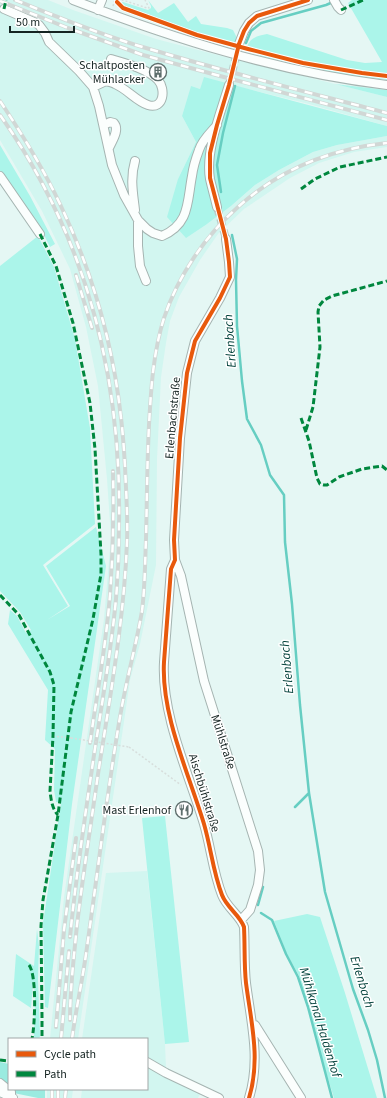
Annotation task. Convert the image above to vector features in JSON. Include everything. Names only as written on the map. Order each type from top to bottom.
[{"type":"street","points":[[73,0],[195,43],[226,52],[342,79],[387,84]]},
{"type":"street","points":[[98,10],[102,0]]},
{"type":"street","points":[[239,44],[249,23],[257,16],[308,0]]},
{"type":"street","points":[[4,9],[34,22],[45,33],[48,42],[79,71],[93,87],[104,125],[112,166],[119,185],[137,216],[147,229],[153,233],[162,236],[170,232],[178,225],[184,215],[199,149],[217,125]]},
{"type":"street","points":[[93,87],[106,81],[116,84],[139,101],[149,106],[159,104],[161,101],[163,94],[162,86],[158,80],[149,73],[111,58]]},
{"type":"street","points":[[217,207],[210,178],[210,153],[229,85]]},
{"type":"street","points":[[104,125],[110,122],[114,123],[117,129],[109,149]]},
{"type":"street","points":[[135,161],[132,171],[132,188],[137,216],[140,266],[146,281]]},
{"type":"street","points":[[0,176],[40,234]]},
{"type":"street","name":"Erlenbachstraße","points":[[175,560],[174,540],[180,438],[187,373],[195,341],[220,298],[230,277],[226,239]]},
{"type":"street","name":"Aischbühlstraße","points":[[175,560],[171,569],[163,675],[171,722],[204,824],[211,850],[215,874],[222,895],[244,927],[246,981],[256,1053],[254,1077],[249,1098]]},
{"type":"street","name":"Mühlstraße","points":[[175,560],[181,576],[204,681],[256,844],[260,861],[258,885],[250,910],[240,920]]},
{"type":"street","points":[[252,1025],[255,1025],[301,1098]]},
{"type":"street","points":[[148,1063],[166,1073],[219,1098]]},
{"type":"street","points":[[0,1092],[12,1098]]},
{"type":"path","points":[[110,14],[114,2],[123,0],[149,8],[145,0]]},
{"type":"path","points":[[53,736],[129,747],[177,782],[186,786],[191,784]]},
{"type":"shaded area","points":[[0,0],[48,0],[156,39],[387,97],[387,126],[309,104],[204,78],[200,89],[191,87],[182,116],[196,142],[178,179],[207,224],[255,185],[313,152],[337,145],[387,136],[387,147],[354,152],[319,163],[290,178],[244,209],[218,234],[200,260],[179,297],[170,321],[161,377],[157,459],[156,565],[140,644],[130,680],[78,1038],[50,1038],[64,897],[104,619],[111,537],[107,479],[98,386],[86,327],[70,269],[42,211],[0,140]]},
{"type":"shaded area","points":[[147,871],[165,1044],[166,1068],[203,1088],[198,1098],[81,1098],[82,1090],[148,1090],[148,1038],[82,1038],[106,873]]},
{"type":"shaded area","points":[[0,1062],[8,1064],[8,1090],[45,1090],[45,1098],[38,1098],[0,1089]]},
{"type":"shaded area","points":[[47,1090],[73,1090],[72,1098],[47,1098]]},
{"type":"green space","points":[[148,0],[158,13],[174,3],[188,22],[196,16],[201,24],[233,30],[237,38],[237,44],[198,33],[124,6],[121,3],[123,2],[148,10],[151,6]]},
{"type":"green space","points":[[352,0],[387,0],[387,75],[303,62],[247,47],[252,39],[267,34],[347,60],[365,63],[382,62],[348,3]]},
{"type":"green space","points":[[260,55],[355,74],[387,78],[387,80],[337,74]]},
{"type":"green space","points":[[204,77],[387,126],[387,136],[337,145],[313,152],[255,185],[231,206],[186,238],[167,217],[178,179],[196,142],[182,116],[191,86],[200,89]]},
{"type":"green space","points":[[335,84],[387,90],[387,97]]},
{"type":"green space","points":[[0,145],[30,196],[55,244],[50,247],[42,231],[0,171]]},
{"type":"green space","points":[[38,236],[54,267],[75,339],[90,428],[95,524],[43,565],[68,606],[47,620],[70,606],[46,566],[96,527],[106,566],[72,804],[48,1008],[45,1007],[43,923],[61,803],[56,802],[54,790],[55,749],[45,740],[48,690],[8,624],[10,610],[17,616],[26,633],[31,630],[20,612],[0,591],[0,266]]},
{"type":"green space","points":[[165,816],[189,1042],[165,1044],[142,818]]},
{"type":"green space","points":[[307,914],[320,917],[377,1098],[334,1098],[309,1006],[299,976],[287,954],[274,921]]},
{"type":"green space","points":[[37,929],[39,946],[39,1038],[34,1038],[34,983],[31,1008],[13,996],[16,954],[34,966]]},
{"type":"waterway","name":"Erlenbach","points":[[246,43],[251,31],[261,23],[333,2]]},
{"type":"waterway","name":"Erlenbach","points":[[221,192],[217,165],[223,133],[235,86]]},
{"type":"waterway","name":"Erlenbach","points":[[232,235],[237,259],[237,326],[247,419],[261,445],[270,475],[284,495],[285,542],[309,793],[325,892],[353,989],[377,1060],[385,1098]]},
{"type":"waterway","name":"Mühlkanal Haldenhof","points":[[295,807],[309,793]]},
{"type":"waterway","name":"Mühlkanal Haldenhof","points":[[258,905],[263,887]]},
{"type":"waterway","name":"Mühlkanal Haldenhof","points":[[261,913],[272,920],[286,954],[298,977],[308,1007],[332,1098]]},
{"type":"tunnel","points":[[229,85],[239,44]]},
{"type":"tunnel","points":[[217,207],[226,239]]},
{"type":"railway","points":[[15,0],[80,26],[129,43],[236,74],[387,113]]},
{"type":"railway","points":[[0,1],[68,28],[143,55],[387,120]]},
{"type":"railway","points":[[0,101],[47,177],[82,255],[100,308],[107,335],[113,363],[122,424],[127,504],[127,533],[123,600],[116,658],[79,906],[72,972],[70,1020]]},
{"type":"railway","points":[[0,115],[30,162],[56,210],[77,260],[93,311],[106,363],[114,416],[118,471],[119,526],[116,599],[109,658],[81,846],[70,937]]},
{"type":"railway","points":[[72,1038],[85,959],[115,746],[122,704],[142,611],[145,575],[148,454],[153,371],[157,344],[164,318],[185,272],[204,244],[226,218],[254,194],[271,182],[307,163],[346,150],[387,143]]},
{"type":"railway","points":[[76,275],[92,328]]},
{"type":"railway","points":[[90,743],[104,651],[110,595],[113,533],[113,471]]},
{"type":"railway","points":[[56,1027],[64,930],[76,838]]},
{"type":"railway","points":[[61,1038],[69,951]]},
{"type":"railway","points":[[52,1090],[52,1098]]},
{"type":"railway","points":[[58,1090],[58,1098]]},
{"type":"railway","points":[[65,1098],[66,1090]]},
{"type":"marked path","points":[[4,9],[6,0]]},
{"type":"marked path","points":[[341,10],[363,0]]},
{"type":"marked path","points":[[301,189],[315,179],[340,167],[387,157]]},
{"type":"marked path","points":[[40,234],[56,266],[73,323],[90,403],[95,449],[101,554],[101,574],[93,619],[71,712],[58,815],[43,900],[41,926],[42,1038]]},
{"type":"marked path","points":[[306,430],[313,407],[320,347],[319,306],[324,300],[332,296],[387,281]]},
{"type":"marked path","points":[[301,418],[309,441],[317,478],[320,484],[327,485],[339,477],[362,469],[382,466],[387,470]]},
{"type":"marked path","points":[[0,595],[19,615],[50,672],[54,685],[50,791],[51,801],[58,815]]},
{"type":"marked path","points":[[29,965],[32,970],[34,989],[34,1023],[32,1038]]},
{"type":"marked path","points":[[0,1060],[8,1061]]},
{"type":"cycle path","points":[[249,1098],[253,1083],[255,1055],[245,976],[244,927],[240,919],[224,900],[219,886],[204,824],[171,723],[164,682],[164,662],[171,569],[175,560],[174,540],[180,438],[187,373],[195,341],[220,298],[230,277],[226,239],[210,178],[210,153],[239,44],[249,23],[257,16],[308,0]]},
{"type":"cycle path","points":[[117,2],[123,8],[197,35],[248,49],[303,63],[387,76]]},
{"type":"place","name":"Schaltposten Mühlacker","points":[[158,72]]},
{"type":"place","name":"Mast Erlenhof","points":[[184,810]]}]
